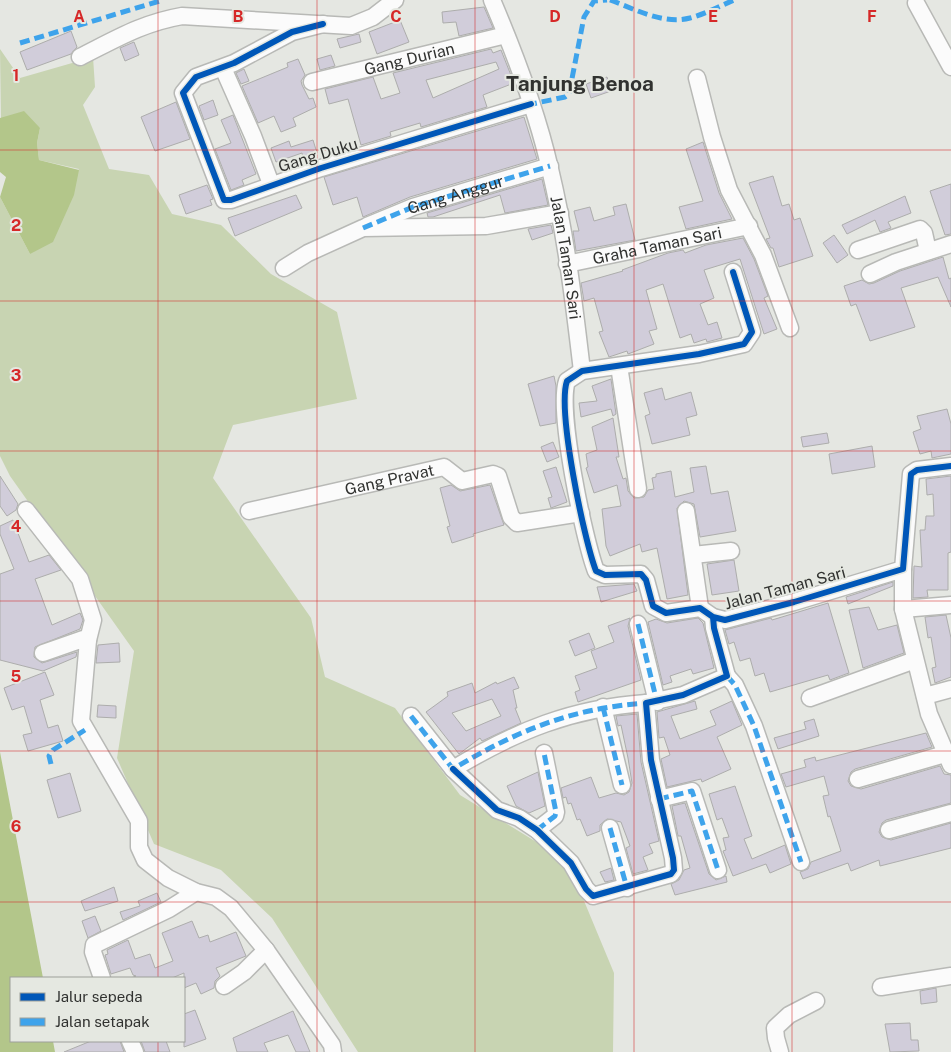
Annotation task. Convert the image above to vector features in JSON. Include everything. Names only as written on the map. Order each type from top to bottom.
[{"type":"street","points":[[80,57],[145,24],[182,16],[351,26],[373,17],[395,0]]},
{"type":"street","name":"Jalan Taman Sari","points":[[492,0],[531,104],[550,166],[560,213],[582,371],[571,376],[567,381],[564,404],[572,468],[596,571],[605,575],[624,573],[644,576],[651,602],[656,609],[662,612],[706,613],[725,620],[794,602],[904,569]]},
{"type":"street","points":[[916,3],[951,67]]},
{"type":"street","points":[[270,184],[253,136],[223,68],[292,32],[324,24]]},
{"type":"street","name":"Gang Durian","points":[[312,82],[506,35]]},
{"type":"street","name":"Gang Duku","points":[[223,68],[196,77],[183,93],[224,200],[241,197],[270,184],[531,104]]},
{"type":"street","name":"Graha Taman Sari","points":[[697,78],[712,137],[729,190],[763,256],[790,328]]},
{"type":"street","name":"Gang Anggur","points":[[284,268],[308,253],[413,207],[550,166]]},
{"type":"street","points":[[363,228],[486,226],[560,213]]},
{"type":"street","name":"Graha Taman Sari","points":[[567,264],[749,226]]},
{"type":"street","points":[[858,250],[920,229],[924,233],[928,250]]},
{"type":"street","points":[[870,274],[928,250],[951,244]]},
{"type":"street","points":[[582,371],[700,354],[744,344],[752,332],[733,272]]},
{"type":"street","points":[[618,366],[638,489]]},
{"type":"street","points":[[858,779],[948,760],[924,696],[903,609],[911,474],[917,470],[951,466]]},
{"type":"street","name":"Gang Pravat","points":[[249,511],[444,467],[462,481],[493,474],[498,476],[511,517],[517,523],[581,513]]},
{"type":"street","points":[[26,510],[80,579],[93,620],[88,640],[80,718],[139,821],[139,847],[145,860],[168,878],[196,892],[216,897],[231,908],[266,950],[332,1046],[333,1052]]},
{"type":"street","points":[[686,511],[693,555],[706,613],[714,628],[728,676],[735,685],[754,726],[801,862]]},
{"type":"street","points":[[693,555],[731,551]]},
{"type":"street","points":[[903,609],[951,605]]},
{"type":"street","points":[[411,716],[453,769],[497,810],[519,818],[537,830],[571,863],[586,889],[593,896],[627,888],[671,874],[674,870],[651,760],[651,703],[638,624]]},
{"type":"street","points":[[43,653],[83,639],[88,640]]},
{"type":"street","points":[[810,698],[916,660]]},
{"type":"street","points":[[453,769],[486,749],[534,726],[557,718],[603,707],[651,703],[683,696],[728,676]]},
{"type":"street","points":[[924,696],[951,689]]},
{"type":"street","points":[[603,707],[622,786]]},
{"type":"street","points":[[537,830],[555,816],[556,812],[544,753]]},
{"type":"street","points":[[659,799],[692,791],[718,870]]},
{"type":"street","points":[[889,830],[951,813]]},
{"type":"street","points":[[610,828],[627,888]]},
{"type":"street","points":[[102,977],[93,952],[94,945],[169,909],[196,892]]},
{"type":"street","points":[[224,986],[244,972],[266,950]]},
{"type":"street","points":[[881,987],[951,976]]},
{"type":"street","points":[[780,1052],[776,1028],[789,1015],[816,1001]]},
{"type":"shaded area","points":[[0,49],[20,78],[93,57],[95,87],[83,105],[109,169],[149,175],[172,214],[221,225],[271,274],[337,312],[357,399],[233,425],[213,478],[311,618],[325,677],[395,708],[460,795],[551,851],[577,884],[614,973],[613,1052],[358,1052],[272,918],[221,870],[154,844],[117,758],[134,651],[10,476],[0,456],[0,197],[30,254],[79,169],[39,160],[37,143],[40,128],[1,119]]},
{"type":"shaded area","points":[[24,111],[40,128],[37,143],[39,160],[79,170],[74,195],[53,242],[30,254],[0,197],[6,177],[0,172],[0,118]]},
{"type":"shaded area","points":[[0,752],[43,977],[10,977],[10,1042],[53,1042],[55,1052],[0,1052]]},
{"type":"building","points":[[484,7],[493,28],[459,36],[456,22],[443,23],[442,12]]},
{"type":"building","points":[[400,20],[409,42],[377,54],[369,32]]},
{"type":"building","points":[[71,31],[77,47],[71,54],[27,70],[20,52]]},
{"type":"building","points":[[359,34],[361,42],[340,48],[337,39]]},
{"type":"building","points":[[134,42],[139,55],[125,61],[120,48]]},
{"type":"building","points":[[491,49],[493,53],[501,50],[514,83],[483,95],[487,107],[421,127],[420,123],[390,132],[391,136],[361,145],[348,99],[329,104],[325,89],[373,77],[381,99],[400,93],[393,73]],"holes":[[[496,62],[499,69],[433,98],[426,80]]]},
{"type":"building","points":[[331,55],[335,66],[320,70],[317,59]]},
{"type":"building","points":[[298,59],[305,75],[301,81],[302,85],[309,99],[313,98],[316,107],[293,118],[296,126],[281,132],[274,116],[258,123],[242,86],[288,67],[287,63]]},
{"type":"building","points":[[244,69],[249,81],[241,84],[236,73]]},
{"type":"building","points":[[607,77],[611,91],[591,98],[586,84]]},
{"type":"building","points":[[213,100],[218,115],[204,120],[199,106]]},
{"type":"building","points":[[176,102],[190,139],[155,151],[141,117]]},
{"type":"building","points":[[233,115],[256,174],[242,180],[244,185],[231,190],[215,149],[231,143],[221,120]]},
{"type":"building","points":[[524,117],[537,159],[410,197],[363,217],[357,197],[333,205],[324,177]]},
{"type":"building","points":[[313,140],[317,153],[303,158],[302,153],[276,162],[271,148],[289,141],[291,147]]},
{"type":"building","points":[[703,142],[719,193],[732,219],[686,229],[679,207],[703,201],[686,149]]},
{"type":"building","points":[[773,176],[782,206],[789,204],[794,220],[800,218],[813,256],[779,267],[773,248],[771,248],[766,239],[770,238],[749,183]]},
{"type":"building","points":[[542,179],[548,205],[505,213],[500,195],[428,217],[427,213]]},
{"type":"building","points":[[951,184],[951,234],[945,235],[930,191]]},
{"type":"building","points":[[207,185],[213,199],[210,200],[212,205],[186,214],[179,195]]},
{"type":"building","points":[[296,195],[302,208],[235,236],[228,218]]},
{"type":"building","points":[[905,196],[911,213],[888,222],[891,228],[880,232],[875,220],[847,234],[842,225]]},
{"type":"building","points":[[626,204],[635,240],[576,251],[573,231],[579,231],[574,211],[590,207],[594,221],[615,215],[613,207]]},
{"type":"building","points":[[551,225],[553,233],[532,240],[528,229]]},
{"type":"building","points":[[834,235],[848,255],[837,263],[823,243]]},
{"type":"building","points":[[743,238],[754,259],[768,296],[764,298],[777,329],[764,334],[740,259],[704,270],[714,298],[700,304],[708,325],[717,322],[722,338],[707,342],[706,339],[694,343],[691,334],[680,338],[663,284],[646,290],[657,329],[649,331],[654,344],[628,354],[627,351],[609,357],[599,332],[603,331],[594,298],[584,301],[581,283],[623,271],[668,253],[683,250],[685,253],[706,245]]},
{"type":"building","points":[[943,257],[949,279],[951,278],[951,307],[938,277],[901,288],[915,327],[870,341],[856,304],[851,306],[844,286],[862,280],[869,284],[874,283],[900,271]]},
{"type":"building","points":[[554,376],[556,386],[556,423],[540,426],[528,384]]},
{"type":"building","points":[[611,379],[616,414],[613,416],[611,409],[581,417],[579,403],[597,401],[592,386]]},
{"type":"building","points":[[662,388],[665,400],[691,392],[697,415],[686,418],[690,435],[652,444],[645,416],[650,414],[644,393]]},
{"type":"building","points":[[947,409],[951,424],[951,454],[932,458],[931,451],[920,454],[913,432],[921,429],[917,416]]},
{"type":"building","points":[[613,418],[619,457],[616,457],[623,479],[626,478],[628,491],[634,498],[644,497],[648,490],[654,489],[652,478],[656,477],[656,474],[671,471],[675,497],[694,492],[690,468],[706,466],[711,494],[728,491],[736,531],[700,537],[694,504],[684,501],[677,508],[688,595],[667,599],[657,548],[642,552],[640,544],[610,556],[606,546],[602,509],[621,506],[617,485],[594,493],[586,468],[588,467],[586,454],[597,450],[592,427]]},
{"type":"building","points":[[827,433],[829,443],[803,447],[801,437]]},
{"type":"building","points":[[553,442],[559,457],[547,462],[541,447]]},
{"type":"building","points":[[872,446],[875,467],[832,474],[829,454]]},
{"type":"building","points":[[556,467],[567,502],[551,508],[548,498],[552,497],[543,471]]},
{"type":"building","points":[[0,476],[18,504],[16,510],[7,516],[0,506]]},
{"type":"building","points":[[951,476],[951,552],[948,553],[948,590],[927,590],[928,597],[913,598],[914,566],[922,567],[920,530],[925,530],[926,516],[934,516],[933,494],[927,495],[926,479]]},
{"type":"building","points":[[451,485],[460,491],[490,485],[504,525],[473,534],[474,536],[452,543],[447,527],[450,526],[440,488]]},
{"type":"building","points":[[13,520],[29,562],[49,555],[61,570],[35,579],[52,625],[80,613],[83,620],[80,629],[35,647],[34,657],[42,663],[77,652],[76,657],[43,671],[0,660],[0,574],[14,569],[0,534],[0,526]]},
{"type":"building","points":[[734,560],[739,591],[712,595],[707,564]]},
{"type":"building","points":[[893,582],[893,586],[848,604],[846,597]]},
{"type":"building","points":[[634,584],[637,591],[601,602],[597,587]]},
{"type":"building","points":[[828,603],[849,673],[830,680],[828,675],[770,692],[764,673],[755,676],[750,658],[740,661],[734,642],[729,644],[725,630],[771,618],[772,620]]},
{"type":"building","points":[[869,607],[878,630],[897,625],[904,653],[863,668],[849,610]]},
{"type":"building","points":[[946,615],[951,638],[951,677],[935,683],[932,668],[936,667],[931,637],[928,638],[925,617]]},
{"type":"building","points":[[630,618],[628,626],[641,680],[578,702],[575,692],[580,690],[575,676],[597,668],[591,651],[614,642],[608,626]]},
{"type":"building","points":[[698,618],[703,623],[714,668],[693,674],[691,669],[670,676],[672,682],[663,685],[648,622],[656,619],[667,623]]},
{"type":"building","points":[[589,633],[595,648],[575,656],[569,641]]},
{"type":"building","points":[[119,643],[120,662],[96,663],[98,645]]},
{"type":"building","points":[[45,672],[54,695],[40,700],[48,728],[58,725],[63,741],[28,751],[23,735],[32,733],[24,706],[12,710],[4,688]]},
{"type":"building","points":[[514,677],[519,688],[513,690],[517,708],[515,708],[521,723],[482,741],[480,738],[459,754],[426,712],[448,696],[447,692],[472,683],[475,693],[496,682],[497,684]],"holes":[[[492,699],[501,716],[466,731],[452,713]]]},
{"type":"building","points":[[695,701],[697,709],[671,716],[680,739],[716,725],[710,711],[732,701],[742,725],[717,737],[731,769],[702,782],[701,779],[667,787],[661,759],[670,755],[664,737],[659,738],[657,712]]},
{"type":"building","points":[[98,705],[116,706],[116,718],[97,717]]},
{"type":"building","points":[[637,714],[641,762],[659,841],[649,844],[653,853],[643,857],[648,870],[633,874],[626,848],[630,846],[621,822],[607,819],[600,825],[600,831],[587,836],[580,819],[577,820],[571,803],[568,804],[566,797],[563,798],[561,788],[591,777],[599,798],[616,793],[624,795],[629,792],[632,783],[628,758],[621,725],[618,726],[616,716]]},
{"type":"building","points":[[814,719],[819,736],[778,749],[774,738],[806,729],[804,722]]},
{"type":"building","points":[[926,733],[932,747],[855,769],[851,772],[848,781],[851,786],[861,789],[940,766],[944,774],[951,775],[951,803],[886,820],[882,823],[879,832],[882,837],[891,840],[951,823],[951,848],[880,866],[879,860],[851,871],[848,863],[803,879],[800,872],[808,869],[811,862],[841,851],[830,816],[828,817],[823,796],[829,795],[824,776],[786,787],[781,774],[806,767],[804,760],[815,757],[816,761]]},
{"type":"building","points":[[538,772],[545,806],[529,813],[516,806],[507,786]]},
{"type":"building","points":[[70,773],[81,811],[58,818],[47,780]]},
{"type":"building","points":[[735,786],[752,836],[744,839],[752,859],[785,845],[791,864],[770,873],[766,864],[733,876],[723,851],[726,850],[723,838],[729,837],[722,818],[717,820],[709,794]]},
{"type":"building","points":[[685,803],[709,874],[716,880],[726,876],[727,882],[675,895],[671,884],[679,880],[684,870],[690,868],[681,836],[678,836],[672,806]]},
{"type":"building","points":[[611,868],[614,880],[605,882],[600,872]]},
{"type":"building","points":[[114,887],[118,901],[85,911],[81,901]]},
{"type":"building","points":[[157,893],[161,902],[123,920],[120,912],[140,906],[138,901]]},
{"type":"building","points":[[95,916],[101,931],[88,938],[82,921]]},
{"type":"building","points":[[192,921],[199,938],[208,935],[210,942],[236,932],[246,956],[216,968],[220,976],[215,981],[214,988],[201,994],[196,983],[185,988],[184,973],[174,977],[134,977],[136,976],[133,975],[130,968],[111,974],[105,955],[108,954],[107,950],[128,940],[135,959],[150,954],[155,968],[173,961],[162,933]]},
{"type":"building","points":[[936,988],[937,1002],[921,1004],[920,991]]},
{"type":"building","points":[[195,1010],[206,1039],[184,1047],[185,1042],[185,1014]]},
{"type":"building","points":[[293,1011],[310,1052],[296,1052],[288,1035],[264,1043],[268,1052],[237,1052],[233,1038]]},
{"type":"building","points":[[910,1023],[911,1040],[918,1040],[919,1051],[890,1052],[885,1024]]},
{"type":"building","points":[[89,1042],[120,1042],[124,1052],[64,1052]]},
{"type":"building","points":[[141,1042],[166,1042],[170,1052],[145,1052]]},
{"type":"marked path","points":[[20,43],[163,0]]},
{"type":"marked path","points":[[527,105],[565,97],[569,94],[584,17],[594,1],[607,0]]},
{"type":"marked path","points":[[610,0],[659,18],[680,20],[701,14],[734,0]]},
{"type":"marked path","points":[[363,228],[413,207],[550,166]]},
{"type":"marked path","points":[[638,624],[657,702]]},
{"type":"marked path","points":[[727,676],[735,685],[754,726],[801,862]]},
{"type":"marked path","points":[[411,716],[453,769],[499,743],[545,724],[593,710],[646,703]]},
{"type":"marked path","points":[[603,707],[622,785]]},
{"type":"marked path","points":[[51,764],[49,756],[53,750],[85,730]]},
{"type":"marked path","points":[[537,830],[555,816],[556,812],[544,753]]},
{"type":"marked path","points":[[659,799],[692,791],[718,870]]},
{"type":"marked path","points":[[610,828],[627,888]]},
{"type":"cycle path","points":[[323,24],[292,32],[234,63],[196,77],[183,93],[224,200],[231,200],[321,168],[531,104]]},
{"type":"cycle path","points":[[733,272],[752,332],[744,344],[699,354],[582,371],[567,381],[565,396],[566,419],[573,475],[585,532],[596,571],[605,575],[641,574],[646,580],[653,606],[666,613],[700,608],[713,617],[725,620],[794,602],[903,569],[911,474],[917,470],[951,466]]},
{"type":"cycle path","points":[[453,769],[497,810],[519,818],[537,830],[571,863],[586,889],[593,896],[671,874],[674,870],[673,858],[651,760],[646,703],[683,695],[727,676],[714,628],[713,617]]},
{"type":"district","name":"Tanjung Benoa","points":[[580,83]]}]
